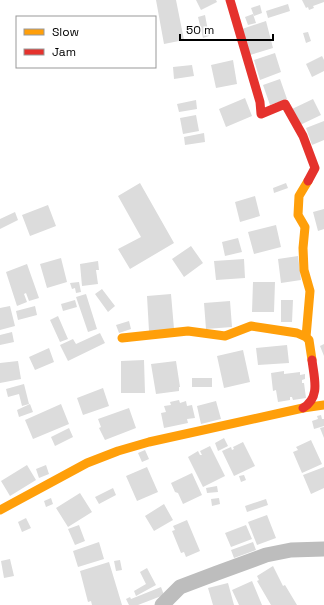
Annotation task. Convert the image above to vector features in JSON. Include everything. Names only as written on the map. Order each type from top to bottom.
[{"type":"street","points":[[230,0],[260,102],[261,114],[285,104],[288,112],[305,139],[309,158],[314,168],[312,176],[299,196],[298,215],[305,227],[303,248],[304,270],[310,291],[306,337],[308,340],[312,362],[315,395],[310,403],[303,408]]},
{"type":"street","points":[[122,338],[188,331],[225,336],[251,326],[297,333],[306,337]]},
{"type":"street","points":[[0,510],[87,463],[118,451],[149,442],[303,408],[324,405]]},
{"type":"street","points":[[162,605],[180,587],[266,555],[290,550],[324,548]]},
{"type":"building","points":[[156,0],[176,0],[184,40],[164,44]]},
{"type":"building","points":[[196,0],[216,0],[217,2],[201,10]]},
{"type":"building","points":[[302,0],[324,0],[324,2],[313,6],[314,8],[309,10],[308,7],[306,8]]},
{"type":"building","points":[[288,4],[290,11],[268,18],[266,11]]},
{"type":"building","points":[[260,5],[262,13],[254,16],[251,8]]},
{"type":"building","points":[[253,14],[256,23],[248,25],[245,17]]},
{"type":"building","points":[[205,15],[209,36],[203,38],[198,17]]},
{"type":"building","points":[[266,21],[273,48],[250,55],[242,29]]},
{"type":"building","points":[[308,32],[311,41],[306,43],[303,33]]},
{"type":"building","points":[[275,53],[281,72],[260,80],[254,60]]},
{"type":"building","points":[[322,56],[324,60],[324,71],[312,77],[306,64]]},
{"type":"building","points":[[233,60],[237,84],[216,88],[211,65]]},
{"type":"building","points":[[192,65],[194,76],[174,79],[173,67]]},
{"type":"building","points":[[280,79],[287,99],[270,105],[263,85]]},
{"type":"building","points":[[245,98],[252,116],[226,127],[219,109]]},
{"type":"building","points":[[313,99],[321,115],[300,125],[292,109]]},
{"type":"building","points":[[196,100],[197,109],[179,112],[177,104]]},
{"type":"building","points":[[196,115],[199,131],[183,134],[180,118]]},
{"type":"building","points":[[324,121],[324,140],[312,145],[306,128]]},
{"type":"building","points":[[204,133],[205,142],[185,145],[184,137]]},
{"type":"building","points":[[140,183],[174,243],[130,269],[118,249],[141,237],[118,196]]},
{"type":"building","points":[[286,183],[288,188],[274,193],[273,188]]},
{"type":"building","points":[[255,196],[260,216],[240,222],[235,202]]},
{"type":"building","points":[[48,205],[56,226],[30,236],[22,215]]},
{"type":"building","points":[[324,209],[324,229],[318,231],[313,212]]},
{"type":"building","points":[[15,212],[18,220],[0,229],[0,219]]},
{"type":"building","points":[[276,225],[281,247],[254,254],[248,232]]},
{"type":"building","points":[[238,238],[242,252],[225,256],[222,242]]},
{"type":"building","points":[[191,246],[203,263],[184,277],[172,259]]},
{"type":"building","points":[[298,256],[301,280],[281,283],[278,259]]},
{"type":"building","points":[[61,258],[67,282],[47,288],[40,264]]},
{"type":"building","points":[[244,259],[245,278],[216,280],[214,261]]},
{"type":"building","points":[[98,261],[99,270],[96,270],[98,284],[82,286],[80,264]]},
{"type":"building","points":[[27,264],[39,298],[29,301],[26,293],[24,294],[27,302],[17,306],[6,272]]},
{"type":"building","points":[[79,282],[81,292],[76,293],[75,288],[72,289],[70,283]]},
{"type":"building","points":[[253,282],[275,282],[274,312],[252,312]]},
{"type":"building","points":[[102,289],[115,306],[108,312],[95,294]]},
{"type":"building","points":[[86,294],[97,329],[88,332],[76,297]]},
{"type":"building","points":[[171,294],[174,329],[149,331],[147,296]]},
{"type":"building","points":[[75,300],[77,307],[63,311],[61,304]]},
{"type":"building","points":[[281,300],[293,300],[292,322],[281,322]]},
{"type":"building","points":[[230,301],[232,327],[206,329],[204,303]]},
{"type":"building","points":[[10,306],[15,326],[0,330],[0,308]]},
{"type":"building","points":[[35,306],[37,315],[18,320],[16,311]]},
{"type":"building","points":[[58,316],[68,339],[60,342],[50,320]]},
{"type":"building","points":[[129,321],[131,329],[119,333],[116,325]]},
{"type":"building","points":[[12,332],[14,342],[0,345],[0,335]]},
{"type":"building","points":[[100,333],[105,343],[68,361],[60,345],[73,339],[76,344]]},
{"type":"building","points":[[324,344],[324,356],[320,346]]},
{"type":"building","points":[[287,345],[289,363],[258,365],[256,348]]},
{"type":"building","points":[[49,348],[54,362],[35,370],[29,357]]},
{"type":"building","points":[[243,350],[250,382],[224,388],[217,356]]},
{"type":"building","points":[[144,360],[145,393],[121,393],[121,361]]},
{"type":"building","points":[[18,361],[21,379],[0,383],[0,363]]},
{"type":"building","points":[[176,361],[180,387],[179,391],[156,394],[151,364]]},
{"type":"building","points":[[284,371],[284,374],[300,372],[300,375],[305,374],[305,379],[302,380],[302,383],[304,383],[306,398],[293,400],[292,397],[290,397],[290,400],[278,402],[276,390],[273,391],[271,373]]},
{"type":"building","points":[[192,378],[212,378],[212,387],[192,387]]},
{"type":"building","points":[[24,384],[29,404],[22,406],[19,394],[8,397],[6,389]]},
{"type":"building","points":[[103,388],[109,406],[83,415],[77,398]]},
{"type":"building","points":[[179,400],[180,403],[186,401],[187,406],[192,405],[195,418],[187,419],[188,423],[164,428],[161,413],[166,412],[164,406],[171,405],[170,402]]},
{"type":"building","points":[[216,401],[221,419],[201,424],[197,406]]},
{"type":"building","points":[[30,404],[33,412],[19,417],[17,410]]},
{"type":"building","points":[[61,404],[69,424],[33,439],[25,420]]},
{"type":"building","points":[[129,408],[136,428],[105,440],[99,428],[101,427],[98,419]]},
{"type":"building","points":[[321,415],[322,419],[324,419],[324,426],[314,429],[312,421],[318,419],[317,416]]},
{"type":"building","points":[[324,427],[324,438],[320,428]]},
{"type":"building","points":[[69,428],[73,437],[55,446],[51,437]]},
{"type":"building","points":[[224,438],[228,446],[218,451],[215,443]]},
{"type":"building","points":[[311,440],[322,464],[302,473],[293,452],[298,450],[296,447]]},
{"type":"building","points":[[243,442],[255,466],[234,476],[222,451],[231,447],[232,450],[234,449],[233,447]]},
{"type":"building","points":[[210,446],[225,476],[203,487],[188,457],[198,451],[200,455],[202,455],[200,451]]},
{"type":"building","points":[[145,450],[149,459],[142,462],[138,453]]},
{"type":"building","points":[[27,465],[36,480],[10,496],[1,481]]},
{"type":"building","points":[[46,465],[49,474],[39,478],[36,469]]},
{"type":"building","points":[[147,467],[158,492],[137,501],[126,476]]},
{"type":"building","points":[[324,467],[324,488],[311,494],[303,475]]},
{"type":"building","points":[[192,473],[202,495],[183,504],[171,483]]},
{"type":"building","points":[[244,475],[246,480],[241,482],[239,476]]},
{"type":"building","points":[[217,486],[218,492],[207,493],[206,488]]},
{"type":"building","points":[[113,488],[116,495],[99,504],[95,497]]},
{"type":"building","points":[[80,493],[92,512],[68,527],[56,508]]},
{"type":"building","points":[[51,498],[53,504],[46,507],[44,501]]},
{"type":"building","points":[[219,498],[220,504],[212,506],[211,499]]},
{"type":"building","points":[[266,499],[268,505],[247,512],[245,506]]},
{"type":"building","points":[[164,504],[173,520],[154,531],[145,516]]},
{"type":"building","points":[[267,515],[276,538],[257,545],[248,522]]},
{"type":"building","points":[[26,518],[31,528],[22,532],[18,522]]},
{"type":"building","points":[[187,520],[200,551],[186,557],[184,552],[181,553],[172,531],[175,530],[173,526]]},
{"type":"building","points":[[79,525],[85,541],[75,545],[68,529]]},
{"type":"building","points":[[246,525],[252,539],[231,547],[225,533]]},
{"type":"building","points":[[99,542],[104,559],[78,567],[73,551]]},
{"type":"building","points":[[253,542],[256,550],[234,558],[231,550]]},
{"type":"building","points":[[10,559],[14,576],[4,578],[1,561]]},
{"type":"building","points":[[120,560],[122,570],[116,571],[114,561]]},
{"type":"building","points":[[109,562],[122,605],[92,605],[91,601],[88,602],[80,571]]},
{"type":"building","points":[[273,566],[283,586],[285,585],[297,605],[271,605],[257,581],[259,580],[257,576]]},
{"type":"building","points":[[147,568],[156,585],[136,596],[134,591],[146,584],[140,572]]},
{"type":"building","points":[[252,581],[262,605],[239,605],[232,590]]},
{"type":"building","points":[[228,583],[234,605],[213,605],[208,588]]},
{"type":"building","points":[[161,587],[164,595],[138,605],[129,605],[126,599],[130,597],[131,599]]},
{"type":"traffic: slow","points":[[306,337],[310,291],[304,270],[303,248],[305,227],[298,215],[299,196],[308,181]]},
{"type":"traffic: slow","points":[[122,338],[188,331],[225,336],[251,326],[297,333],[306,337],[309,340],[312,360]]},
{"type":"traffic: slow","points":[[0,510],[87,463],[118,451],[149,442],[303,408],[324,405]]},
{"type":"traffic: jam","points":[[230,0],[260,102],[261,114],[285,104],[303,136],[315,168],[308,181]]},
{"type":"traffic: jam","points":[[303,408],[309,404],[314,393],[315,380],[312,360]]}]
